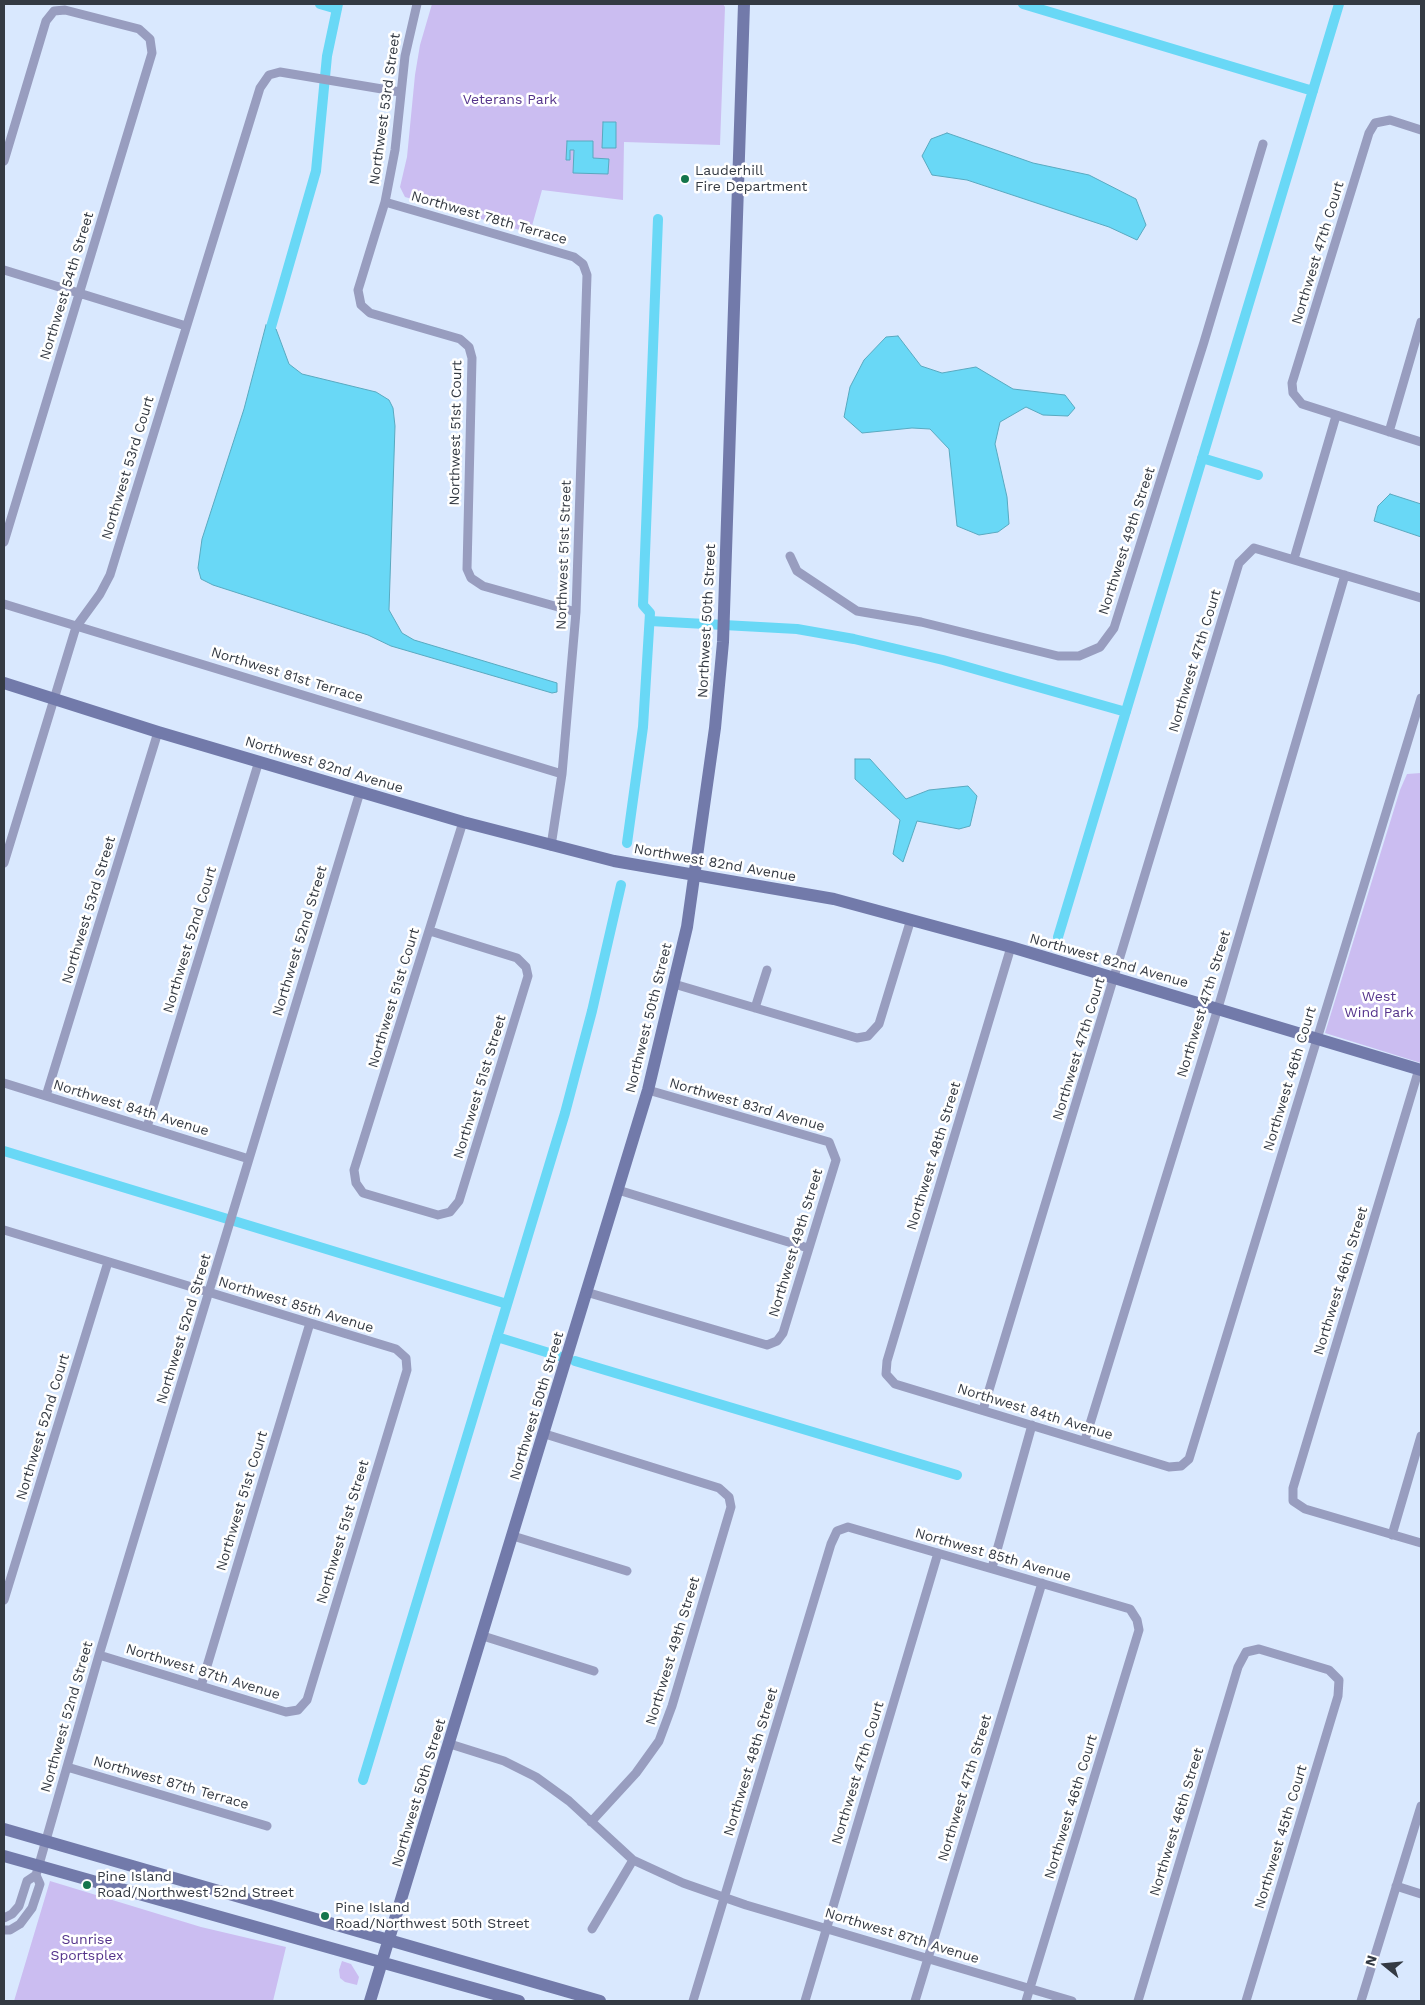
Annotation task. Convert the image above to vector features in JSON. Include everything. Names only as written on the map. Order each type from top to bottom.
[{"type":"street","name":"Northwest 53rd Street","points":[[361,305],[358,290],[385,202],[395,150],[400,92],[410,29],[417,4]]},
{"type":"street","name":"Northwest 50th Street","points":[[370,2001],[483,1636],[648,1090],[674,984],[696,876],[715,728],[724,633],[744,4]]},
{"type":"street","name":"Northwest 54th Street","points":[[4,161],[46,21],[54,11],[64,10],[139,29],[150,39],[152,53],[4,542]]},
{"type":"street","name":"Northwest 53rd Court","points":[[4,863],[76,627],[100,594],[110,575],[260,88],[269,75],[280,72],[400,92]]},
{"type":"street","name":"Northwest 47th Court","points":[[1336,416],[1302,404],[1293,393],[1292,383],[1369,133],[1375,123],[1390,120],[1421,130]]},
{"type":"street","name":"Northwest 49th Street","points":[[790,556],[797,572],[857,611],[921,622],[1058,656],[1079,656],[1100,647],[1114,628],[1204,342],[1263,144]]},
{"type":"street","name":"Northwest 78th Terrace","points":[[385,202],[574,257],[583,264]]},
{"type":"street","name":"Northwest 51st Street","points":[[551,846],[562,774],[576,612],[587,275],[583,264]]},
{"type":"street","points":[[4,270],[186,326]]},
{"type":"street","name":"Northwest 51st Court","points":[[361,305],[370,313],[460,339],[469,346],[472,358],[467,569],[470,578],[483,586],[576,612]]},
{"type":"street","points":[[1389,432],[1421,322]]},
{"type":"street","points":[[1421,442],[1336,416],[1294,559],[1421,598]]},
{"type":"street","name":"Northwest 47th Court","points":[[983,1410],[1115,978],[1239,562],[1254,548],[1294,559]]},
{"type":"street","name":"Northwest 47th Street","points":[[1085,1440],[1218,1008],[1345,575]]},
{"type":"street","name":"Northwest 81st Terrace","points":[[4,604],[76,627],[96,630],[562,774]]},
{"type":"street","name":"Northwest 82nd Avenue","points":[[4,683],[158,732],[551,846],[696,876],[834,899],[1011,947],[1420,1069]]},
{"type":"street","name":"Northwest 46th Court","points":[[1181,1466],[1189,1459],[1421,698]]},
{"type":"street","name":"Northwest 53rd Street","points":[[46,1096],[158,732]]},
{"type":"street","name":"Northwest 52nd Court","points":[[147,1127],[259,761]]},
{"type":"street","name":"Northwest 52nd Street","points":[[4,1918],[12,1914],[19,1906],[27,1881],[37,1871],[99,1655],[360,792]]},
{"type":"street","name":"Northwest 51st Court","points":[[450,1212],[438,1215],[363,1193],[356,1183],[354,1170],[463,822]]},
{"type":"street","points":[[674,984],[856,1038],[868,1036],[878,1024],[910,919]]},
{"type":"street","name":"Northwest 51st Street","points":[[430,931],[517,958],[526,967],[528,976],[459,1201],[450,1212]]},
{"type":"street","name":"Northwest 48th Street","points":[[886,1374],[888,1361],[1011,947]]},
{"type":"street","points":[[755,1008],[767,970]]},
{"type":"street","name":"Northwest 46th Street","points":[[1392,1535],[1305,1509],[1293,1501],[1293,1488],[1420,1069]]},
{"type":"street","name":"Northwest 84th Avenue","points":[[4,1083],[249,1159]]},
{"type":"street","name":"Northwest 83rd Avenue","points":[[648,1090],[829,1142],[834,1152]]},
{"type":"street","name":"Northwest 49th Street","points":[[586,1292],[767,1345],[777,1342],[783,1333],[836,1160],[834,1152]]},
{"type":"street","points":[[618,1190],[808,1248]]},
{"type":"street","name":"Northwest 85th Avenue","points":[[4,1232],[396,1349],[406,1358]]},
{"type":"street","name":"Northwest 52nd Court","points":[[4,1600],[108,1262]]},
{"type":"street","name":"Northwest 51st Court","points":[[201,1686],[310,1323]]},
{"type":"street","name":"Northwest 51st Street","points":[[298,1710],[307,1700],[407,1370],[406,1358]]},
{"type":"street","name":"Northwest 84th Avenue","points":[[886,1374],[895,1384],[1169,1467],[1181,1466]]},
{"type":"street","points":[[992,1568],[1032,1426]]},
{"type":"street","name":"Northwest 49th Street","points":[[544,1434],[719,1488],[729,1497],[731,1507],[672,1706],[659,1741],[636,1773],[591,1822]]},
{"type":"street","points":[[1421,1436],[1392,1535],[1421,1543]]},
{"type":"street","name":"Northwest 85th Avenue","points":[[837,1532],[848,1527],[1130,1608],[1137,1620]]},
{"type":"street","name":"Northwest 48th Street","points":[[693,2001],[831,1544],[837,1532]]},
{"type":"street","points":[[513,1536],[628,1571]]},
{"type":"street","name":"Northwest 47th Court","points":[[805,2001],[938,1553]]},
{"type":"street","name":"Northwest 47th Street","points":[[915,2001],[1042,1583]]},
{"type":"street","name":"Northwest 46th Court","points":[[1026,2001],[1139,1630],[1137,1620]]},
{"type":"street","points":[[483,1636],[594,1671]]},
{"type":"street","name":"Northwest 46th Street","points":[[1138,2001],[1238,1667],[1246,1652],[1258,1649],[1329,1670],[1339,1680]]},
{"type":"street","name":"Northwest 87th Avenue","points":[[99,1655],[286,1712],[298,1710]]},
{"type":"street","name":"Northwest 45th Court","points":[[1246,2001],[1338,1696],[1339,1680]]},
{"type":"street","name":"Northwest 87th Avenue","points":[[450,1744],[504,1761],[536,1778],[569,1802],[633,1860],[683,1883],[725,1898],[1072,2001]]},
{"type":"street","name":"Northwest 87th Terrace","points":[[67,1767],[267,1826]]},
{"type":"street","points":[[1361,2001],[1421,1806]]},
{"type":"street","points":[[4,1829],[600,2001]]},
{"type":"street","points":[[4,1856],[37,1871],[382,1962],[520,2001]]},
{"type":"street","points":[[592,1930],[633,1860]]},
{"type":"street","name":"Northwest 52nd Street","points":[[4,1930],[10,1930],[20,1924],[32,1908],[40,1884],[37,1871]]},
{"type":"street","points":[[1396,1886],[1421,1894]]},
{"type":"green space","name":"Veterans Park","points":[[432,4],[723,4],[725,7],[720,145],[624,142],[623,200],[542,190],[530,233],[405,197],[400,187],[407,157],[415,75],[420,45]]},
{"type":"green space","name":"West Wind Park","points":[[1421,773],[1421,1063],[1325,1033],[1400,790],[1407,774]]},
{"type":"green space","name":"Sunrise Sportsplex","points":[[50,1881],[201,1927],[286,1947],[273,2001],[14,2001]]},
{"type":"green space","points":[[342,1961],[351,1964],[359,1977],[357,1985],[345,1982],[340,1978],[339,1970]]},
{"type":"water","points":[[603,122],[616,122],[616,148],[602,148]]},
{"type":"water","points":[[947,133],[1033,163],[1089,175],[1136,199],[1146,225],[1137,240],[1109,227],[967,180],[932,175],[922,156],[931,139]]},
{"type":"water","points":[[567,141],[593,141],[593,158],[609,159],[608,174],[573,173],[574,150],[570,150],[570,160],[566,160]]},
{"type":"water","points":[[266,325],[276,329],[289,364],[302,374],[376,392],[389,400],[393,408],[395,426],[389,610],[402,633],[414,640],[557,683],[557,692],[552,693],[391,646],[368,635],[213,585],[201,579],[198,568],[202,539],[244,409]]},
{"type":"water","points":[[898,336],[921,366],[942,373],[976,367],[1013,389],[1065,395],[1075,408],[1068,416],[1043,415],[1026,407],[1000,422],[995,444],[1007,497],[1009,524],[998,532],[979,535],[957,526],[949,449],[930,429],[912,428],[862,433],[844,417],[850,387],[864,360],[886,337]]},
{"type":"water","points":[[1390,494],[1421,504],[1421,537],[1374,521],[1378,506]]},
{"type":"water","points":[[855,759],[870,759],[906,799],[929,790],[968,786],[977,796],[970,826],[959,829],[917,821],[903,862],[893,854],[900,820],[855,779]]},
{"type":"waterway","points":[[320,4],[337,9]]},
{"type":"waterway","points":[[271,327],[316,171],[327,56],[338,4]]},
{"type":"waterway","points":[[1023,4],[1313,91]]},
{"type":"waterway","points":[[1058,937],[1339,4]]},
{"type":"waterway","points":[[627,843],[643,727],[650,613],[643,605],[658,219]]},
{"type":"waterway","points":[[1202,458],[1258,475]]},
{"type":"waterway","points":[[650,621],[797,629],[854,639],[943,660],[1126,712]]},
{"type":"waterway","points":[[363,1780],[565,1113],[592,1011],[621,885]]},
{"type":"waterway","points":[[4,1151],[507,1304]]},
{"type":"waterway","points":[[497,1337],[559,1356]]},
{"type":"waterway","points":[[575,1361],[957,1475]]},
{"type":"place","name":"Lauderhill Fire Department","points":[[685,179]]},
{"type":"place","name":"Pine Island Road/Northwest 52nd Street","points":[[87,1885]]},
{"type":"place","name":"Pine Island Road/Northwest 50th Street","points":[[325,1916]]}]
